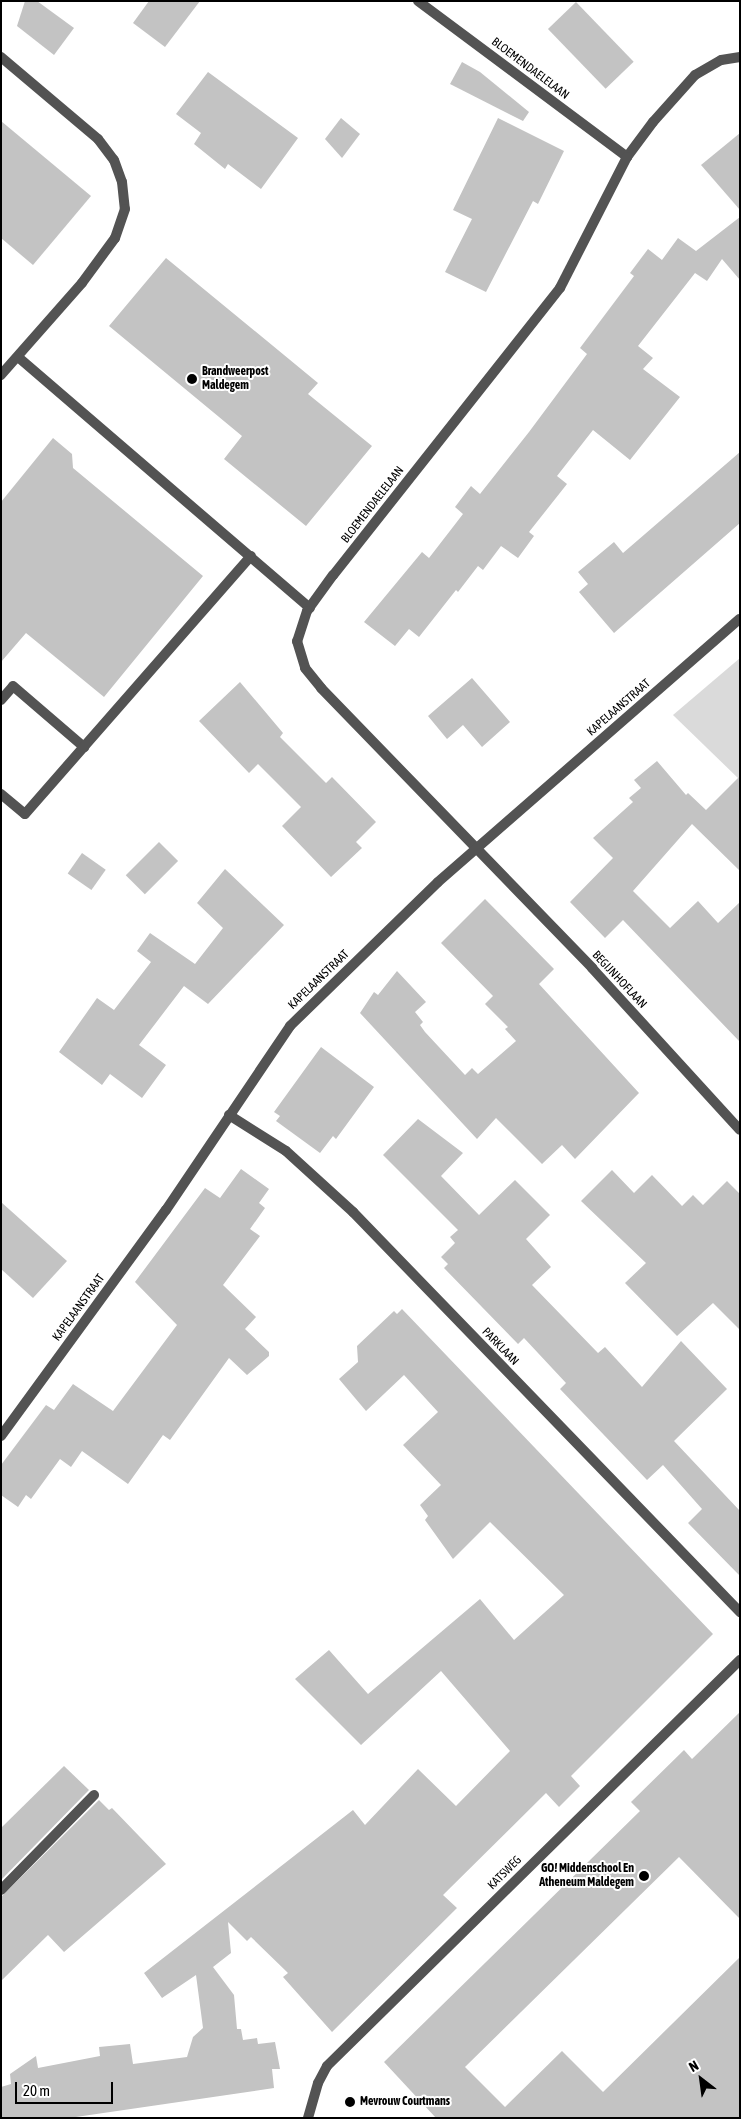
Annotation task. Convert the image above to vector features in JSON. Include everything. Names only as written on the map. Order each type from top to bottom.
[{"type":"street","name":"BLOEMENDAELELAAN","points":[[418,1],[628,157]]},
{"type":"street","points":[[1,57],[98,140],[114,160],[122,182],[125,209],[115,238],[82,283],[1,375]]},
{"type":"street","name":"BLOEMENDAELELAAN","points":[[476,850],[305,668],[297,641],[310,608],[560,288],[628,157],[695,75],[722,60],[740,57]]},
{"type":"street","points":[[18,357],[310,608]]},
{"type":"street","points":[[1,794],[25,814],[251,556]]},
{"type":"street","name":"KAPELAANSTRAAT","points":[[1,1436],[166,1210],[290,1026],[438,882],[740,619]]},
{"type":"street","points":[[1,700],[13,686],[84,747]]},
{"type":"street","name":"BEGIJNHOFLAAN","points":[[476,850],[592,968],[740,1130]]},
{"type":"street","name":"PARKLAAN","points":[[229,1115],[286,1152],[353,1212],[740,1612]]},
{"type":"street","name":"KATSWEG","points":[[308,2118],[318,2083],[327,2066],[740,1660]]},
{"type":"street","points":[[1,1890],[94,1796]]},
{"type":"shaded area","points":[[740,658],[740,780],[673,715]]},
{"type":"building","points":[[25,1],[37,1],[74,28],[54,55],[17,26]]},
{"type":"building","points":[[149,1],[200,1],[165,47],[133,23]]},
{"type":"building","points":[[576,2],[634,62],[606,89],[548,29]]},
{"type":"building","points":[[462,62],[480,72],[529,112],[523,121],[450,84]]},
{"type":"building","points":[[208,72],[298,138],[261,189],[228,164],[225,169],[194,144],[201,133],[176,114]]},
{"type":"building","points":[[341,118],[360,134],[342,158],[325,139]]},
{"type":"building","points":[[498,118],[564,151],[538,204],[533,201],[486,292],[445,272],[472,219],[453,210]]},
{"type":"building","points":[[1,121],[91,196],[33,265],[1,238]]},
{"type":"building","points":[[740,133],[740,210],[701,165]]},
{"type":"building","points":[[740,217],[740,280],[722,259],[707,281],[695,273],[638,346],[653,358],[643,369],[680,397],[630,460],[593,430],[557,476],[567,484],[529,532],[534,536],[518,558],[501,546],[483,570],[478,566],[458,592],[456,590],[419,637],[409,629],[395,646],[364,622],[422,552],[429,558],[463,514],[455,507],[471,486],[480,494],[529,432],[587,354],[580,348],[634,276],[630,273],[648,249],[662,260],[678,238],[696,251]]},
{"type":"building","points":[[166,258],[318,383],[308,394],[372,446],[306,526],[224,459],[242,436],[109,326]]},
{"type":"building","points":[[53,438],[72,454],[73,468],[203,576],[104,697],[26,633],[1,662],[1,502]]},
{"type":"building","points":[[740,452],[740,523],[614,633],[579,592],[588,584],[578,572],[614,542],[623,553]]},
{"type":"building","points":[[472,678],[510,722],[482,747],[463,725],[447,739],[428,716]]},
{"type":"building","points":[[240,682],[283,733],[280,737],[326,783],[332,777],[376,822],[356,842],[362,848],[331,877],[282,826],[301,807],[258,764],[249,773],[199,721]]},
{"type":"building","points":[[657,761],[686,795],[688,793],[706,810],[740,776],[740,871],[692,824],[633,891],[670,928],[698,901],[718,923],[740,902],[740,1042],[623,920],[605,938],[570,902],[613,858],[593,838],[633,802],[629,798],[641,788],[634,780]]},
{"type":"building","points":[[159,842],[178,861],[145,894],[126,875]]},
{"type":"building","points":[[82,853],[106,870],[91,890],[68,873]]},
{"type":"building","points":[[225,869],[284,925],[208,1004],[184,986],[139,1045],[166,1065],[142,1098],[110,1074],[102,1085],[59,1052],[97,998],[114,1010],[151,962],[137,951],[150,933],[195,964],[223,928],[197,903]]},
{"type":"building","points":[[485,899],[554,969],[539,984],[639,1093],[575,1159],[562,1145],[542,1164],[496,1118],[477,1139],[360,1013],[374,992],[378,995],[397,971],[426,1002],[415,1012],[423,1022],[420,1025],[465,1075],[472,1068],[478,1074],[516,1041],[505,1029],[508,1027],[485,1004],[493,996],[441,943]]},
{"type":"building","points":[[321,1047],[374,1087],[336,1139],[333,1136],[320,1153],[276,1121],[280,1116],[274,1112]]},
{"type":"building","points":[[418,1119],[463,1153],[441,1176],[479,1215],[515,1180],[550,1215],[526,1239],[551,1267],[532,1285],[598,1353],[605,1347],[642,1387],[681,1341],[727,1389],[674,1441],[740,1511],[740,1576],[688,1523],[702,1509],[663,1465],[647,1480],[560,1389],[566,1383],[524,1338],[518,1344],[444,1268],[448,1264],[441,1257],[455,1243],[450,1237],[458,1230],[383,1155]]},
{"type":"building","points":[[241,1169],[269,1189],[259,1203],[265,1208],[250,1229],[260,1236],[223,1285],[256,1317],[245,1329],[269,1352],[269,1356],[247,1375],[229,1358],[170,1440],[163,1435],[128,1484],[82,1451],[71,1467],[60,1459],[31,1499],[26,1495],[18,1507],[1,1495],[1,1465],[46,1405],[54,1410],[73,1384],[113,1411],[177,1325],[135,1282],[205,1188],[220,1198]]},
{"type":"building","points":[[612,1170],[634,1193],[652,1175],[682,1206],[693,1195],[703,1205],[727,1181],[740,1194],[740,1330],[713,1303],[677,1336],[625,1283],[646,1263],[581,1201]]},
{"type":"building","points":[[1,1202],[67,1261],[33,1298],[1,1269]]},
{"type":"building","points":[[402,1309],[713,1634],[571,1776],[580,1786],[559,1807],[546,1793],[443,1895],[457,1908],[332,2032],[283,1977],[288,1973],[251,1937],[247,1941],[228,1922],[231,1953],[213,1967],[234,1995],[237,2029],[241,2029],[243,2040],[257,2038],[258,2044],[275,2042],[280,2069],[272,2069],[274,2088],[69,2118],[1,2118],[1,2087],[11,2084],[10,2074],[36,2056],[38,2068],[100,2056],[99,2047],[130,2044],[133,2064],[187,2057],[193,2037],[203,2028],[196,1975],[162,1998],[144,1973],[353,1810],[365,1825],[418,1769],[456,1806],[510,1751],[441,1671],[361,1745],[295,1679],[329,1650],[368,1694],[480,1599],[514,1640],[564,1595],[490,1522],[453,1559],[425,1520],[428,1516],[420,1505],[441,1485],[403,1445],[438,1412],[404,1375],[366,1411],[339,1379],[358,1362],[357,1346],[394,1311],[397,1314]]},
{"type":"building","points":[[740,1712],[740,1919],[679,1857],[465,2067],[505,2107],[562,2051],[603,2092],[740,1957],[740,2118],[436,2118],[384,2062],[640,1811],[631,1802],[684,1750],[692,1759]]},
{"type":"building","points":[[64,1766],[89,1790],[1,1880],[1,1828]]},
{"type":"building","points":[[99,1800],[109,1810],[112,1808],[166,1864],[64,1952],[48,1935],[1,1981],[1,1897]]},
{"type":"place","name":"Brandweerpost Maldegem","points":[[192,379]]},
{"type":"place","name":"GO! Middenschool En Atheneum Maldegem","points":[[644,1876]]},
{"type":"place","name":"Mevrouw Courtmans","points":[[350,2102]]}]
